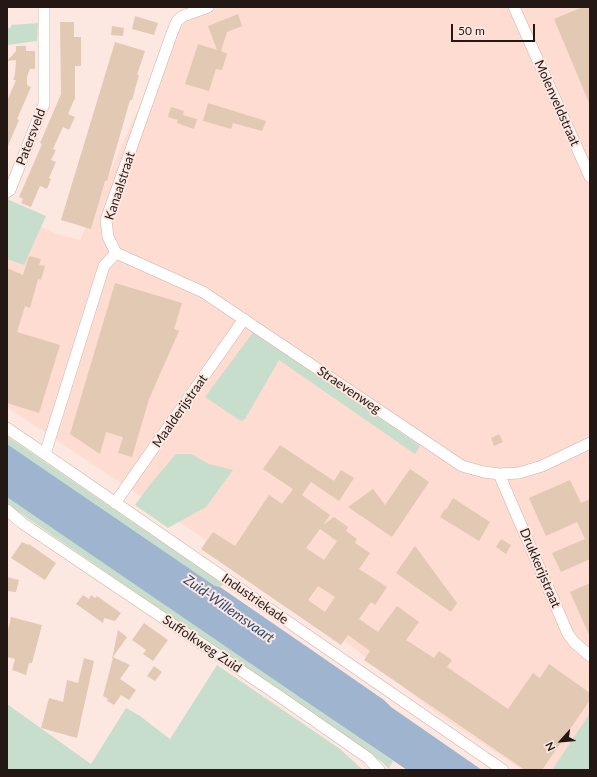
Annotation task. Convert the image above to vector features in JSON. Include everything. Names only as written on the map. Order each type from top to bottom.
[{"type":"street","name":"Patersveld","points":[[7,192],[10,190],[44,104],[44,7]]},
{"type":"street","points":[[190,10],[208,7]]},
{"type":"street","name":"Molenveldstraat","points":[[514,7],[590,177]]},
{"type":"street","name":"Kanaalstraat","points":[[116,253],[108,237],[106,220],[172,33],[177,21],[190,10]]},
{"type":"street","points":[[45,454],[104,266],[116,253]]},
{"type":"street","name":"Straevenweg","points":[[116,253],[203,292],[462,466],[484,472],[499,474],[519,473],[542,466],[590,443]]},
{"type":"street","name":"Maalderijstraat","points":[[115,503],[244,319]]},
{"type":"street","name":"Industriekade","points":[[7,428],[503,770]]},
{"type":"street","name":"Drukkerijstraat","points":[[499,474],[568,634],[574,642],[590,656]]},
{"type":"street","name":"Suffolkweg Zuid","points":[[7,510],[22,523],[279,696],[368,758],[379,770]]},
{"type":"street","points":[[7,522],[22,523]]},
{"type":"shaded area","points":[[220,7],[590,7],[590,770],[523,770],[436,713],[278,588],[7,407],[7,214],[58,234],[80,240],[178,19]]},
{"type":"green space","points":[[38,23],[37,41],[7,45],[7,28],[11,28],[11,25]]},
{"type":"green space","points":[[7,199],[46,216],[24,265],[7,259]]},
{"type":"green space","points":[[254,331],[420,446],[415,454],[279,360],[245,419],[241,421],[205,397]]},
{"type":"green space","points":[[7,436],[223,584],[220,587],[215,586],[7,444]]},
{"type":"green space","points":[[176,454],[191,454],[209,464],[233,470],[206,507],[168,528],[135,505]]},
{"type":"green space","points":[[7,496],[393,761],[389,768],[392,770],[390,770],[382,762],[7,504]]},
{"type":"green space","points":[[217,665],[340,749],[363,770],[7,770],[7,704],[91,764],[126,708],[140,716],[170,739]]},
{"type":"green space","points":[[590,713],[590,770],[552,770]]},
{"type":"water","name":"Zuid-Willemsvaart","points":[[7,444],[215,586],[220,587],[384,700],[391,707],[482,770],[407,770],[7,497]]},
{"type":"building","points":[[583,7],[590,7],[590,105],[554,19]]},
{"type":"building","points":[[238,14],[242,26],[227,32],[221,51],[227,54],[222,70],[216,69],[209,91],[185,84],[198,44],[217,50],[208,26]]},
{"type":"building","points":[[135,16],[158,23],[154,35],[132,29]]},
{"type":"building","points":[[60,22],[74,22],[74,37],[81,37],[81,66],[75,66],[75,98],[68,114],[75,117],[69,130],[63,127],[53,149],[56,150],[51,160],[56,162],[49,178],[51,179],[47,189],[40,186],[31,207],[21,203],[23,199],[19,197],[42,144],[40,143],[61,94]]},
{"type":"building","points":[[112,26],[124,28],[123,36],[111,35]]},
{"type":"building","points":[[115,42],[145,51],[137,75],[139,75],[132,100],[130,100],[107,181],[105,181],[91,229],[61,220]]},
{"type":"building","points":[[16,46],[26,46],[26,51],[35,51],[35,69],[30,69],[27,77],[27,85],[31,87],[17,119],[19,120],[7,148],[7,101],[16,80],[13,80],[16,60],[7,61],[16,51]]},
{"type":"building","points":[[208,103],[266,121],[262,131],[233,123],[231,129],[203,121]]},
{"type":"building","points":[[171,107],[184,111],[183,115],[197,119],[194,129],[177,123],[178,120],[168,117]]},
{"type":"building","points":[[29,256],[41,259],[39,265],[45,266],[41,280],[38,279],[30,308],[25,306],[17,332],[60,345],[39,413],[7,403],[7,268],[23,275]]},
{"type":"building","points":[[115,283],[182,303],[174,329],[179,331],[149,399],[132,457],[118,453],[123,437],[106,432],[100,454],[70,434]]},
{"type":"building","points":[[499,434],[503,442],[494,446],[491,438]]},
{"type":"building","points":[[280,445],[334,481],[341,470],[354,478],[339,501],[311,482],[302,495],[330,515],[323,525],[334,517],[348,527],[346,531],[357,539],[355,543],[370,553],[359,569],[387,587],[375,605],[371,602],[359,619],[378,632],[397,606],[419,622],[406,640],[434,658],[439,651],[452,660],[447,667],[508,709],[533,673],[540,678],[549,664],[590,693],[590,700],[542,770],[525,770],[364,660],[370,651],[348,635],[341,645],[201,549],[213,532],[235,546],[269,495],[282,504],[293,489],[263,469]],"holes":[[[320,529],[337,541],[324,560],[306,548]],[[318,586],[335,597],[325,612],[308,600]]]},
{"type":"building","points":[[410,469],[429,482],[392,537],[348,507],[373,489],[385,505]]},
{"type":"building","points":[[570,480],[581,503],[590,499],[590,559],[561,572],[552,553],[585,539],[577,522],[546,536],[529,498]]},
{"type":"building","points":[[453,498],[490,522],[479,541],[440,517]]},
{"type":"building","points":[[501,539],[511,545],[506,554],[496,547]]},
{"type":"building","points":[[22,542],[28,545],[29,544],[56,563],[45,580],[11,558]]},
{"type":"building","points":[[415,546],[457,603],[451,612],[396,573]]},
{"type":"building","points":[[7,577],[19,580],[16,592],[7,591]]},
{"type":"building","points":[[590,583],[590,637],[570,592]]},
{"type":"building","points":[[83,595],[89,599],[91,595],[95,598],[97,596],[121,613],[115,621],[104,618],[103,623],[76,604]]},
{"type":"building","points":[[11,617],[42,625],[32,663],[29,663],[26,675],[12,670],[15,659],[7,657],[7,634]]},
{"type":"building","points":[[144,623],[168,640],[153,661],[143,654],[146,650],[132,640]]},
{"type":"building","points":[[118,630],[127,637],[113,657],[130,665],[120,679],[136,690],[129,700],[121,695],[114,705],[107,701],[108,699],[103,696],[113,658],[112,659]]},
{"type":"building","points":[[84,658],[94,661],[77,738],[41,728],[49,698],[63,702],[67,680],[78,683]]},
{"type":"building","points":[[154,666],[162,672],[155,681],[147,676]]}]
